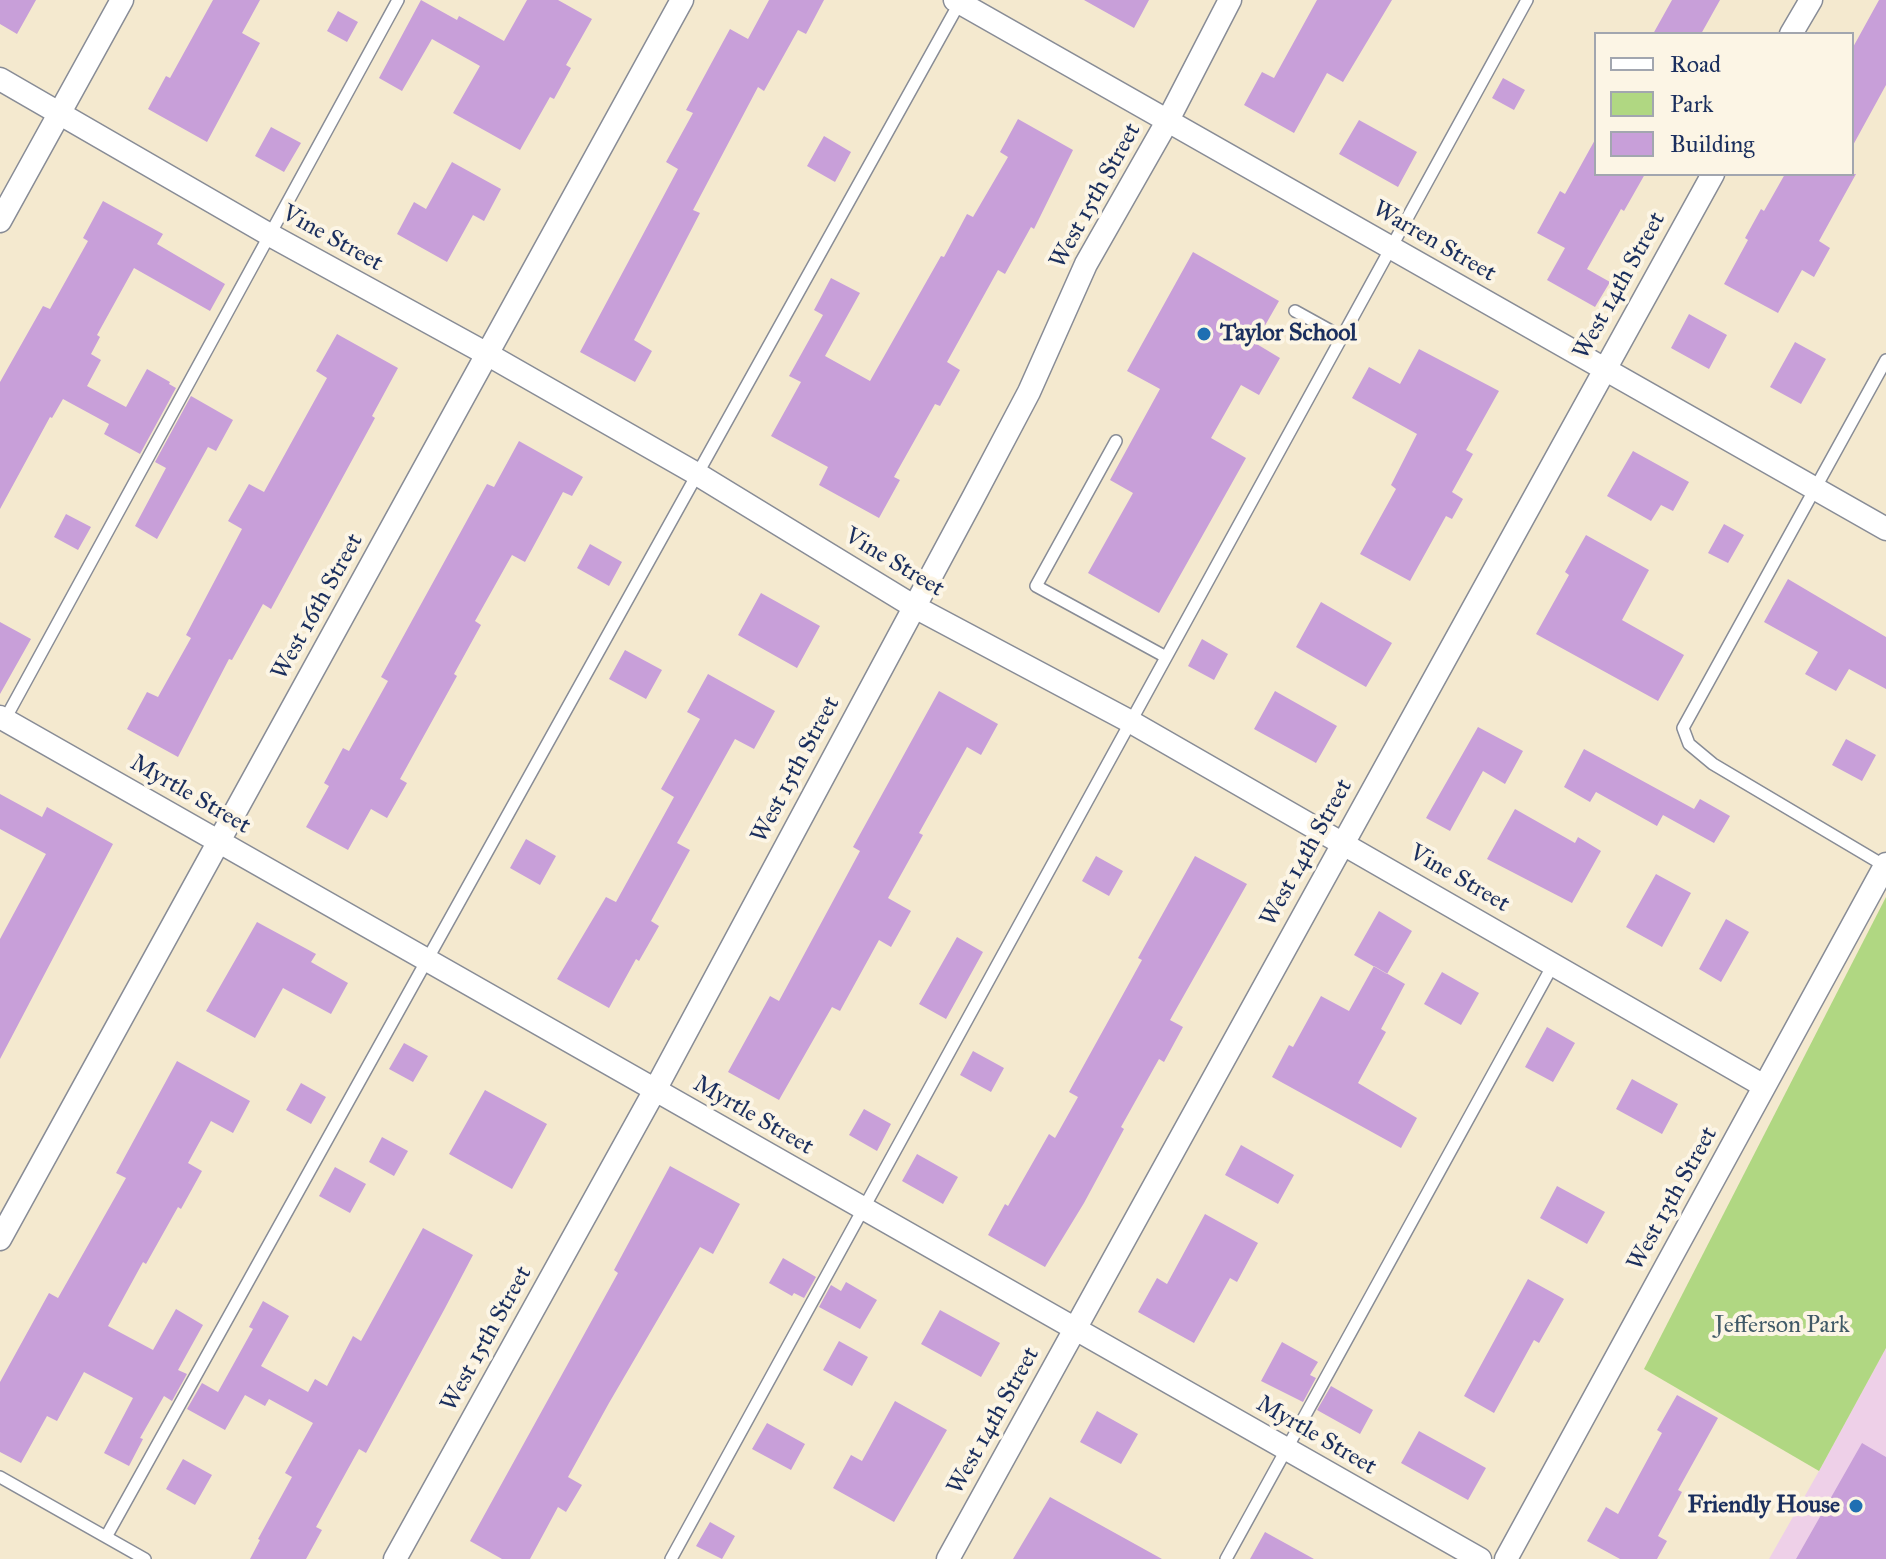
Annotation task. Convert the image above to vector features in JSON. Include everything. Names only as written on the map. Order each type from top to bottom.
[{"type":"street","points":[[0,221],[122,0]]},
{"type":"street","name":"West 16th Street","points":[[0,1239],[682,0]]},
{"type":"street","name":"West 15th Street","points":[[395,1559],[655,1090],[1029,392],[1086,264],[1168,120],[1230,0]]},
{"type":"street","points":[[1792,32],[1811,0]]},
{"type":"street","name":"Warren Street","points":[[958,1],[1886,529]]},
{"type":"street","name":"Vine Street","points":[[0,79],[270,235],[697,474],[913,606],[1131,722],[1764,1086]]},
{"type":"street","name":"West 14th Street","points":[[948,1559],[1712,176]]},
{"type":"street","name":"Myrtle Street","points":[[1,722],[218,842],[1480,1559]]},
{"type":"street","name":"West 13th Street","points":[[1506,1559],[1885,865]]},
{"type":"lane","points":[[1,722],[398,0]]},
{"type":"lane","points":[[671,1559],[1527,0]]},
{"type":"lane","points":[[106,1537],[958,1]]},
{"type":"lane","points":[[1295,311],[1342,337]]},
{"type":"lane","points":[[1885,865],[1713,764],[1689,744],[1683,728],[1886,360]]},
{"type":"lane","points":[[1116,441],[1036,586],[1166,657]]},
{"type":"lane","points":[[1226,1559],[1554,963]]},
{"type":"lane","points":[[0,1477],[145,1559]]},
{"type":"shaded area","points":[[1886,1348],[1886,1559],[1769,1559],[1819,1471]]},
{"type":"green space","name":"Jefferson Park","points":[[1886,897],[1886,1348],[1819,1471],[1644,1369]]},
{"type":"building","points":[[0,0],[36,0],[17,34],[0,24]]},
{"type":"building","points":[[213,0],[260,0],[242,33],[260,43],[207,142],[148,109],[166,76],[170,78]]},
{"type":"building","points":[[421,0],[457,20],[459,16],[504,41],[527,0],[558,0],[592,19],[566,65],[571,68],[554,99],[550,97],[520,150],[453,113],[480,66],[432,39],[402,91],[379,78]]},
{"type":"building","points":[[769,0],[824,0],[806,34],[798,30],[764,91],[758,87],[693,210],[700,213],[634,340],[652,351],[635,382],[580,352],[678,169],[666,162],[693,113],[686,110],[730,29],[748,39]]},
{"type":"building","points":[[1084,0],[1149,0],[1134,28]]},
{"type":"building","points":[[1317,0],[1392,0],[1343,82],[1327,73],[1294,133],[1244,105],[1262,72],[1274,78]]},
{"type":"building","points":[[1672,0],[1720,0],[1702,32],[1654,32]]},
{"type":"building","points":[[1879,0],[1886,0],[1886,85],[1854,143],[1854,45]]},
{"type":"building","points":[[338,11],[358,22],[347,42],[327,31]]},
{"type":"building","points":[[1503,78],[1525,90],[1514,110],[1492,98]]},
{"type":"building","points":[[1018,119],[1073,150],[1034,229],[1031,227],[1005,274],[998,270],[947,362],[960,370],[940,406],[935,404],[894,477],[900,480],[879,518],[819,485],[828,467],[771,436],[801,382],[789,376],[823,315],[814,310],[831,278],[860,293],[825,356],[870,381],[941,256],[944,257],[967,214],[973,217],[1008,157],[1000,152]]},
{"type":"building","points":[[1359,120],[1417,152],[1398,187],[1339,154]]},
{"type":"building","points":[[271,127],[301,143],[284,172],[255,156]]},
{"type":"building","points":[[824,136],[851,152],[835,182],[807,166]]},
{"type":"building","points":[[1594,142],[1594,176],[1644,176],[1587,269],[1610,282],[1595,307],[1547,280],[1565,248],[1537,233],[1560,191],[1565,194]]},
{"type":"building","points":[[452,162],[501,189],[484,221],[473,215],[447,262],[397,234],[414,202],[426,209]]},
{"type":"building","points":[[1856,174],[1819,241],[1830,248],[1814,277],[1802,270],[1778,313],[1724,284],[1748,240],[1745,238],[1761,209],[1764,211],[1784,176]]},
{"type":"building","points":[[103,201],[163,234],[157,244],[225,284],[210,311],[134,268],[97,335],[100,337],[91,354],[101,360],[87,386],[126,407],[147,369],[176,388],[140,454],[104,434],[109,424],[63,399],[0,509],[0,382],[43,306],[50,309],[88,241],[83,238]]},
{"type":"building","points":[[1193,252],[1279,301],[1255,343],[1280,358],[1259,395],[1241,385],[1211,438],[1246,458],[1159,613],[1088,573],[1133,493],[1110,480],[1160,389],[1127,371]]},
{"type":"building","points":[[1689,314],[1727,335],[1709,369],[1671,348]]},
{"type":"building","points":[[337,334],[398,368],[372,416],[375,418],[271,609],[263,604],[232,660],[229,659],[178,757],[127,729],[147,692],[158,697],[191,638],[186,635],[242,529],[228,521],[249,484],[264,492],[327,378],[316,371]]},
{"type":"building","points":[[1795,342],[1826,359],[1801,404],[1770,387]]},
{"type":"building","points":[[1419,349],[1499,391],[1466,450],[1473,454],[1452,492],[1463,499],[1452,519],[1446,516],[1410,581],[1360,554],[1396,489],[1391,485],[1417,434],[1352,398],[1369,367],[1400,384]]},
{"type":"building","points":[[191,396],[233,420],[216,451],[208,447],[157,539],[135,526],[166,468],[155,462]]},
{"type":"building","points":[[519,441],[583,477],[572,496],[563,492],[525,562],[512,555],[475,621],[481,625],[454,674],[457,676],[400,779],[407,783],[387,818],[371,809],[348,850],[306,827],[329,786],[324,783],[343,748],[349,751],[388,681],[381,677],[487,484],[494,487]]},
{"type":"building","points":[[1633,451],[1689,482],[1673,511],[1661,505],[1651,521],[1607,496]]},
{"type":"building","points":[[66,514],[91,527],[78,550],[54,537]]},
{"type":"building","points":[[1724,524],[1744,535],[1728,563],[1708,553]]},
{"type":"building","points":[[1586,535],[1649,570],[1622,620],[1684,655],[1658,701],[1536,634],[1569,575],[1565,572]]},
{"type":"building","points":[[590,544],[622,562],[609,586],[577,568]]},
{"type":"building","points":[[1788,579],[1886,637],[1886,689],[1849,669],[1836,691],[1805,674],[1818,652],[1764,622]]},
{"type":"building","points":[[761,593],[820,626],[797,668],[738,635]]},
{"type":"building","points":[[1321,602],[1392,643],[1366,687],[1296,647]]},
{"type":"building","points":[[0,622],[31,639],[0,694]]},
{"type":"building","points":[[1202,639],[1228,654],[1214,680],[1188,666]]},
{"type":"building","points":[[625,650],[662,670],[646,699],[609,679]]},
{"type":"building","points":[[708,674],[775,711],[754,749],[735,739],[677,843],[690,850],[651,921],[659,926],[639,961],[636,959],[609,1008],[557,979],[606,897],[616,902],[674,797],[661,789],[700,719],[687,712]]},
{"type":"building","points":[[939,691],[998,724],[981,755],[967,747],[919,833],[923,835],[888,898],[911,911],[891,947],[879,940],[840,1011],[832,1007],[779,1100],[728,1072],[770,996],[779,1001],[860,851],[853,847]]},
{"type":"building","points":[[1275,691],[1337,726],[1316,763],[1254,729]]},
{"type":"building","points":[[1478,727],[1523,751],[1505,784],[1483,771],[1450,831],[1426,818]]},
{"type":"building","points":[[1846,739],[1876,755],[1862,781],[1832,765]]},
{"type":"building","points":[[1584,749],[1694,809],[1700,799],[1730,816],[1714,843],[1663,815],[1657,826],[1596,792],[1590,802],[1564,787]]},
{"type":"building","points":[[0,794],[42,817],[47,807],[113,844],[0,1059],[0,939],[46,854],[0,829]]},
{"type":"building","points":[[1515,809],[1575,843],[1578,837],[1601,851],[1572,903],[1487,859]]},
{"type":"building","points":[[526,839],[556,856],[540,885],[510,868]]},
{"type":"building","points":[[1096,856],[1123,871],[1109,896],[1082,881]]},
{"type":"building","points":[[1195,856],[1247,884],[1170,1020],[1183,1027],[1164,1062],[1159,1059],[1084,1203],[1045,1267],[988,1235],[1049,1134],[1055,1138],[1078,1097],[1069,1092]]},
{"type":"building","points":[[1656,874],[1691,893],[1662,947],[1626,927]]},
{"type":"building","points":[[1379,911],[1412,931],[1387,974],[1354,955]]},
{"type":"building","points":[[1726,919],[1749,932],[1721,982],[1699,969]]},
{"type":"building","points":[[257,922],[316,954],[311,962],[348,983],[331,1014],[283,988],[255,1038],[206,1011]]},
{"type":"building","points":[[957,937],[983,952],[946,1019],[919,1004]]},
{"type":"building","points":[[1374,966],[1405,984],[1381,1029],[1386,1032],[1358,1083],[1417,1118],[1401,1148],[1272,1077],[1289,1045],[1293,1047],[1321,996],[1349,1011]]},
{"type":"building","points":[[1442,972],[1479,993],[1461,1025],[1424,1004]]},
{"type":"building","points":[[1547,1027],[1575,1043],[1553,1082],[1525,1067]]},
{"type":"building","points":[[404,1043],[428,1056],[413,1082],[389,1069]]},
{"type":"building","points":[[973,1051],[1004,1068],[991,1092],[960,1075]]},
{"type":"building","points":[[177,1061],[250,1101],[233,1133],[211,1121],[188,1163],[202,1171],[146,1264],[143,1262],[108,1326],[153,1350],[176,1309],[203,1325],[178,1370],[187,1374],[172,1401],[164,1396],[140,1438],[143,1439],[129,1466],[104,1453],[133,1398],[84,1372],[57,1421],[47,1416],[21,1463],[0,1452],[0,1382],[49,1293],[58,1298],[126,1178],[116,1173]]},
{"type":"building","points":[[1632,1079],[1678,1104],[1662,1134],[1616,1109]]},
{"type":"building","points":[[301,1083],[326,1097],[311,1124],[286,1110]]},
{"type":"building","points":[[485,1090],[547,1124],[512,1189],[449,1154]]},
{"type":"building","points":[[864,1109],[891,1124],[877,1151],[849,1135]]},
{"type":"building","points":[[382,1137],[408,1151],[394,1176],[369,1162]]},
{"type":"building","points":[[1241,1145],[1294,1175],[1278,1204],[1225,1175]]},
{"type":"building","points":[[917,1154],[958,1177],[943,1204],[902,1181]]},
{"type":"building","points":[[670,1166],[740,1204],[713,1254],[700,1247],[609,1403],[568,1477],[582,1485],[566,1512],[558,1507],[530,1559],[502,1559],[470,1541],[618,1273],[614,1270]]},
{"type":"building","points":[[335,1167],[366,1184],[350,1213],[319,1196]]},
{"type":"building","points":[[1557,1186],[1605,1212],[1587,1244],[1540,1218]]},
{"type":"building","points":[[1205,1214],[1258,1243],[1237,1282],[1230,1278],[1194,1343],[1138,1312],[1157,1278],[1167,1284]]},
{"type":"building","points":[[423,1228],[473,1255],[366,1453],[359,1449],[316,1527],[322,1530],[306,1559],[250,1559],[292,1477],[285,1473],[313,1423],[269,1399],[265,1406],[245,1395],[225,1430],[187,1409],[202,1383],[218,1392],[253,1329],[249,1327],[263,1301],[289,1316],[261,1366],[308,1392],[315,1379],[327,1386],[353,1336],[361,1341]]},
{"type":"building","points":[[783,1258],[816,1277],[804,1298],[794,1293],[792,1296],[769,1283]]},
{"type":"building","points":[[1528,1279],[1564,1299],[1539,1343],[1534,1340],[1494,1413],[1464,1396]]},
{"type":"building","points":[[846,1282],[877,1300],[860,1329],[819,1307],[831,1285],[841,1291]]},
{"type":"building","points":[[940,1310],[1000,1343],[981,1377],[921,1344]]},
{"type":"building","points":[[839,1341],[868,1357],[852,1386],[823,1370]]},
{"type":"building","points":[[1282,1342],[1318,1362],[1310,1375],[1316,1378],[1303,1402],[1261,1381]]},
{"type":"building","points":[[1331,1386],[1373,1410],[1360,1434],[1317,1410]]},
{"type":"building","points":[[1677,1395],[1718,1418],[1678,1490],[1682,1492],[1658,1536],[1667,1541],[1657,1559],[1620,1559],[1587,1541],[1606,1507],[1618,1514],[1662,1433],[1657,1430]]},
{"type":"building","points":[[895,1401],[947,1430],[894,1522],[833,1488],[851,1455],[862,1461]]},
{"type":"building","points":[[1097,1411],[1138,1434],[1121,1464],[1080,1442]]},
{"type":"building","points":[[767,1423],[805,1444],[791,1470],[752,1449]]},
{"type":"building","points":[[1419,1431],[1486,1468],[1468,1500],[1401,1463]]},
{"type":"building","name":"Friendly House","points":[[1862,1443],[1886,1457],[1886,1559],[1796,1559]]},
{"type":"building","points":[[183,1459],[212,1475],[195,1505],[166,1489]]},
{"type":"building","points":[[1050,1497],[1162,1559],[1013,1559]]},
{"type":"building","points":[[710,1522],[735,1536],[722,1559],[696,1546]]},
{"type":"building","points":[[1265,1532],[1314,1559],[1250,1559]]},
{"type":"place","name":"Taylor School","points":[[1204,334]]},
{"type":"place","name":"Friendly House","points":[[1856,1506]]}]
